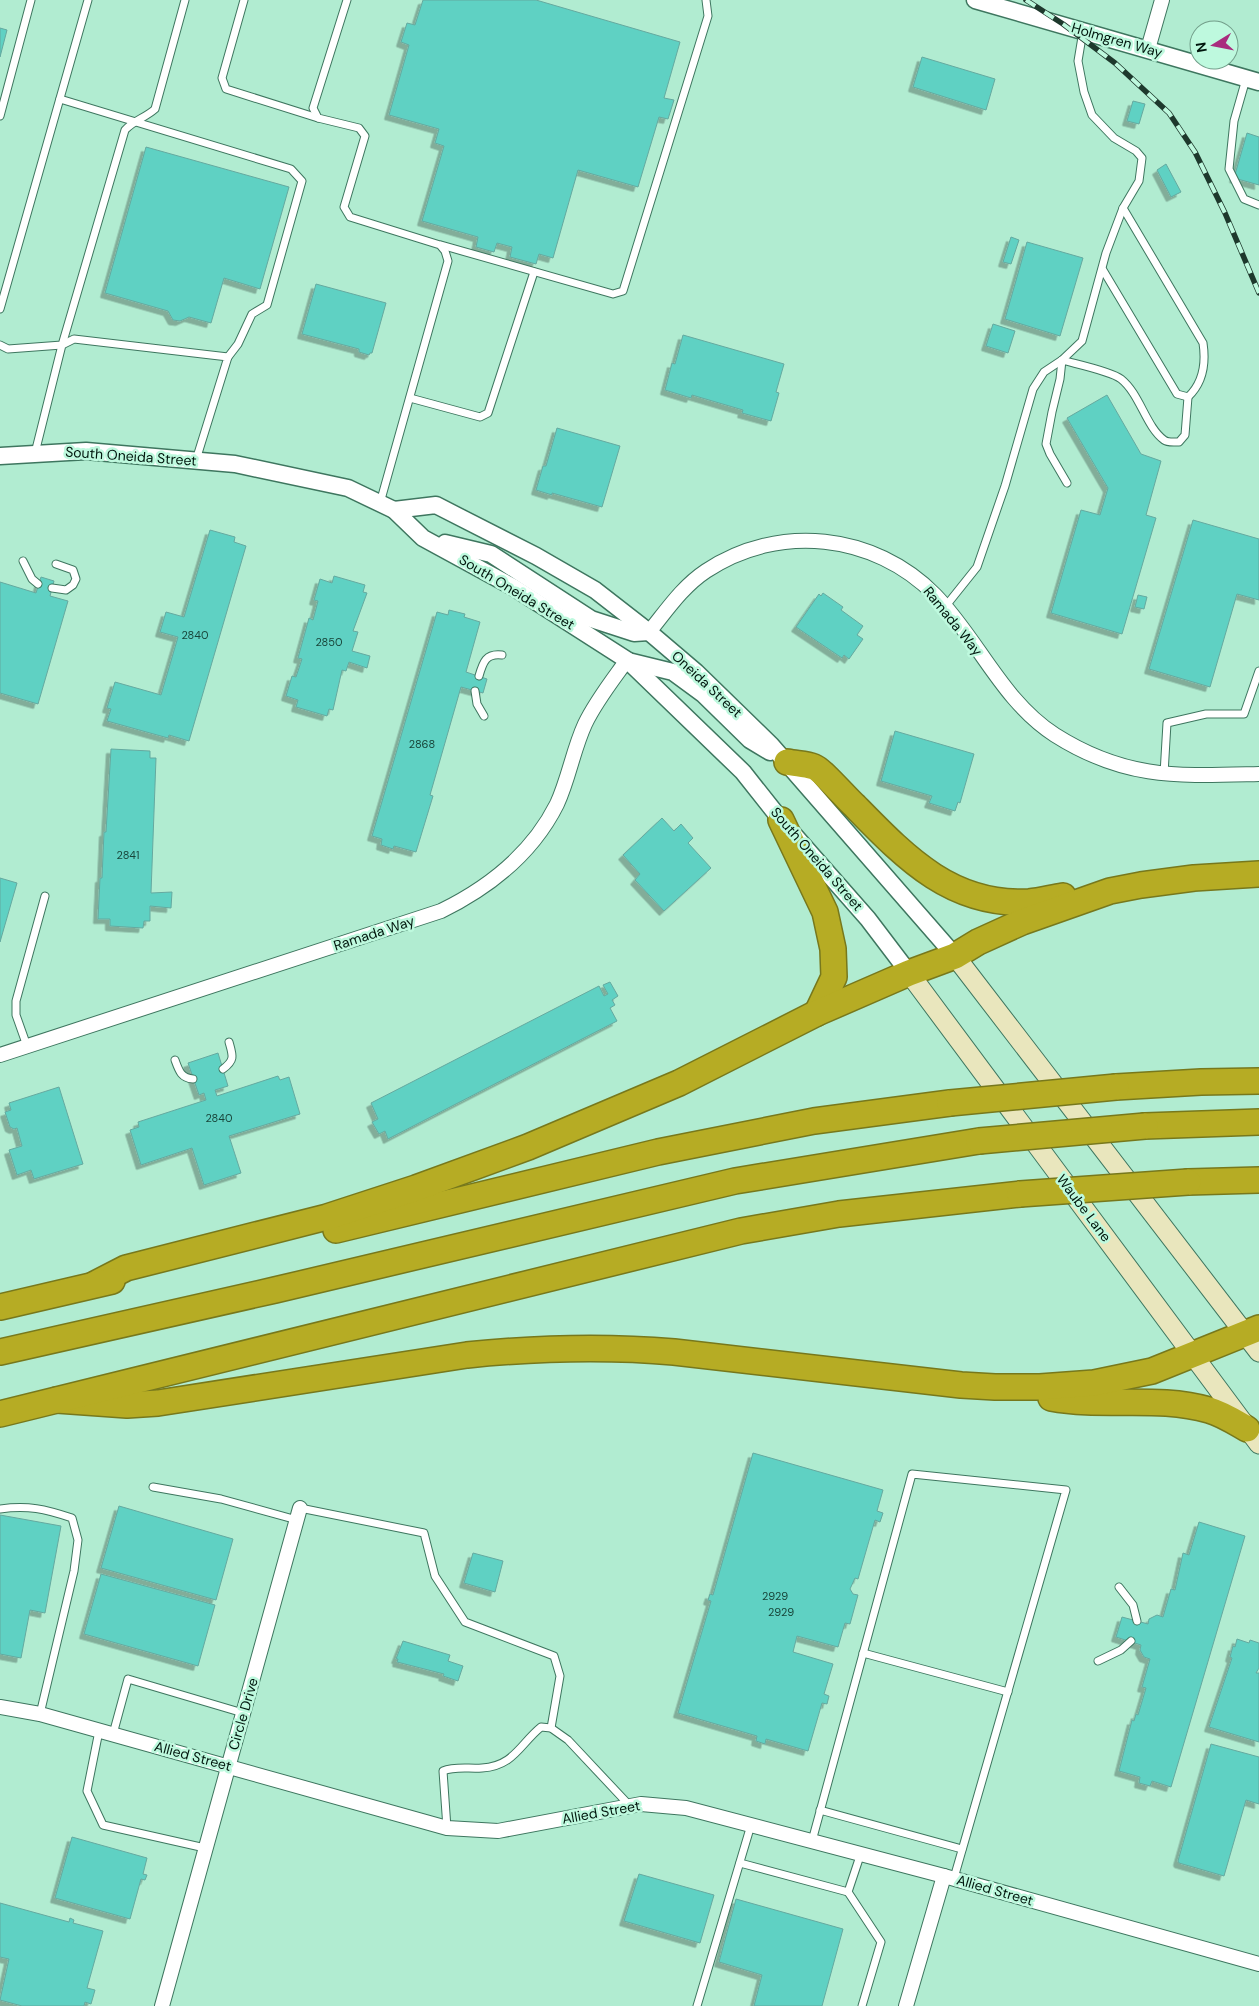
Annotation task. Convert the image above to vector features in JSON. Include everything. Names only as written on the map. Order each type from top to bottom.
[{"type":"highway","points":[[787,762],[815,767],[885,837],[934,878],[952,888],[978,897],[1003,901],[1029,902],[1194,878],[1259,874]]},
{"type":"highway","points":[[782,820],[825,912],[833,949],[834,977],[817,1013]]},
{"type":"highway","points":[[95,1284],[126,1268],[327,1217],[416,1188],[528,1147],[679,1083],[817,1013],[909,973],[955,956],[978,942],[1022,922],[1110,891]]},
{"type":"highway","points":[[0,1307],[658,1152],[814,1122],[950,1103],[1116,1087],[1259,1081]]},
{"type":"highway","points":[[0,1352],[275,1290],[735,1181],[978,1141],[1145,1126],[1259,1122]]},
{"type":"highway","points":[[0,1414],[742,1231],[839,1214],[1020,1194],[1188,1182],[1259,1180]]},
{"type":"highway","points":[[58,1400],[127,1405],[158,1403],[467,1356],[573,1348],[655,1351],[961,1385],[1017,1388],[1119,1379],[1254,1338]]},
{"type":"highway","points":[[1017,1388],[1040,1396],[1067,1401],[1193,1406],[1220,1414],[1253,1436]]},
{"type":"main road","points":[[955,956],[1254,1338]]},
{"type":"main road","name":"Waube Lane","points":[[909,973],[1253,1436]]},
{"type":"street","name":"Holmgren Way","points":[[975,0],[1252,80]]},
{"type":"street","points":[[1148,49],[1162,0]]},
{"type":"street","name":"South Oneida Street","points":[[0,456],[35,452],[86,451],[235,464],[348,488],[387,507],[423,538],[513,587],[627,660],[743,772],[782,820],[868,918],[909,973]]},
{"type":"street","name":"Oneida Street","points":[[387,507],[436,505],[536,556],[592,588],[649,632],[696,672],[787,762],[955,956]]},
{"type":"street","points":[[423,538],[491,554],[591,619],[634,633],[649,632]]},
{"type":"street","name":"Ramada Way","points":[[649,632],[681,592],[705,572],[729,558],[755,548],[783,542],[815,540],[838,543],[868,551],[891,562],[916,578],[945,607],[1008,692],[1031,715],[1053,733],[1077,748],[1103,760],[1130,768],[1164,774],[1186,776],[1259,774]]},
{"type":"street","points":[[627,660],[673,672],[703,694],[750,740],[787,762]]},
{"type":"street","name":"Ramada Way","points":[[0,1055],[441,911],[467,898],[493,881],[517,860],[540,832],[556,804],[569,773],[584,726],[597,701],[627,660]]},
{"type":"street","name":"Circle Drive","points":[[162,2006],[298,1514]]},
{"type":"street","name":"Allied Street","points":[[0,1708],[40,1714],[447,1828],[498,1831],[641,1804],[686,1808],[949,1877],[1259,1964]]},
{"type":"street","points":[[906,2006],[949,1877]]},
{"type":"lane","points":[[0,116],[30,0]]},
{"type":"lane","points":[[0,310],[88,0]]},
{"type":"lane","points":[[35,452],[62,345],[125,130],[133,122],[146,117],[155,109],[185,0]]},
{"type":"lane","points":[[244,0],[222,78],[226,89],[318,118],[359,128],[365,136],[344,207],[350,216],[440,245],[613,294],[623,291],[708,16],[706,0]]},
{"type":"lane","points":[[318,118],[313,108],[347,0]]},
{"type":"lane","points":[[945,607],[977,567],[1033,389],[1044,372],[1062,360],[1082,341],[1103,270],[1106,253],[1124,208],[1139,181],[1142,158],[1136,151],[1114,138],[1092,115],[1084,92],[1078,61],[1083,30]]},
{"type":"lane","points":[[1252,80],[1234,122],[1229,169],[1244,199],[1259,205]]},
{"type":"lane","points":[[60,99],[291,168],[302,181],[267,305],[252,314],[238,344],[228,357],[196,460]]},
{"type":"lane","points":[[1062,360],[1120,378],[1132,390],[1155,430],[1163,439],[1170,443],[1178,442],[1185,435],[1188,397],[1197,389],[1206,361],[1202,343],[1124,208]]},
{"type":"lane","points":[[387,507],[410,398],[448,261],[445,251],[440,245]]},
{"type":"lane","points":[[1103,270],[1177,394],[1188,397]]},
{"type":"lane","points":[[410,398],[480,417],[488,413],[534,272]]},
{"type":"lane","points":[[0,345],[8,349],[62,345],[74,340],[228,357]]},
{"type":"lane","points":[[1062,360],[1060,379],[1046,444],[1067,483]]},
{"type":"lane","points":[[24,561],[32,580],[38,584]]},
{"type":"lane","points":[[52,588],[66,590],[76,580],[73,570],[56,564]]},
{"type":"lane","points":[[479,676],[486,658],[493,654],[502,654]]},
{"type":"lane","points":[[1164,774],[1167,723],[1206,714],[1244,714],[1259,671]]},
{"type":"lane","points":[[475,691],[477,704],[484,716]]},
{"type":"lane","points":[[27,1046],[16,1015],[16,1001],[45,896]]},
{"type":"lane","points":[[223,1069],[230,1064],[233,1055],[229,1042]]},
{"type":"lane","points":[[175,1060],[179,1073],[186,1078],[194,1079]]},
{"type":"lane","points":[[812,1841],[912,1474],[1066,1490],[962,1850],[949,1877]]},
{"type":"lane","points":[[153,1488],[298,1514],[424,1533],[436,1576],[465,1622],[554,1656],[560,1676],[551,1728]]},
{"type":"lane","points":[[0,1509],[19,1506],[46,1509],[72,1518],[78,1540],[74,1572],[40,1714]]},
{"type":"lane","points":[[1119,1587],[1132,1605],[1137,1621]]},
{"type":"lane","points":[[1098,1660],[1121,1650],[1131,1641]]},
{"type":"lane","points":[[863,1653],[1008,1692]]},
{"type":"lane","points":[[113,1734],[128,1680],[243,1713]]},
{"type":"lane","points":[[447,1828],[443,1771],[450,1768],[484,1768],[502,1763],[519,1752],[541,1727],[551,1728],[568,1740],[630,1806]]},
{"type":"lane","points":[[99,1731],[87,1791],[103,1825],[206,1848]]},
{"type":"lane","points":[[820,1810],[962,1850]]},
{"type":"lane","points":[[697,2006],[751,1825]]},
{"type":"lane","points":[[848,1892],[861,1854]]},
{"type":"lane","points":[[740,1863],[848,1892],[881,1942],[862,2006]]},
{"type":"building","points":[[423,0],[536,0],[680,42],[664,98],[674,100],[668,119],[659,117],[638,187],[578,170],[553,258],[539,254],[536,264],[510,257],[512,247],[497,243],[494,252],[476,247],[478,237],[422,221],[444,146],[435,143],[439,129],[389,115],[409,45],[401,42],[407,23],[415,25]]},
{"type":"building","points":[[0,28],[7,30],[0,57]]},
{"type":"building","points":[[922,57],[995,79],[986,110],[913,87]]},
{"type":"building","points":[[1133,101],[1145,104],[1139,124],[1127,121]]},
{"type":"building","points":[[1247,133],[1259,137],[1259,185],[1234,178]]},
{"type":"building","points":[[146,147],[289,187],[260,289],[224,278],[211,323],[189,317],[180,321],[173,320],[168,311],[105,293]]},
{"type":"building","points":[[1166,164],[1181,192],[1171,197],[1157,170]]},
{"type":"building","points":[[1011,237],[1019,240],[1011,264],[1003,262]]},
{"type":"building","points":[[1027,242],[1083,258],[1060,336],[1005,319]]},
{"type":"building","points":[[316,284],[386,303],[372,353],[369,355],[359,352],[359,349],[302,334]]},
{"type":"building","points":[[993,324],[1015,331],[1008,353],[986,346]]},
{"type":"building","points":[[683,335],[784,364],[776,392],[779,393],[771,421],[742,413],[743,410],[692,395],[691,398],[665,390],[672,363],[675,364]]},
{"type":"building","points":[[1107,395],[1141,454],[1161,461],[1146,515],[1156,518],[1122,634],[1051,613],[1081,510],[1100,515],[1108,488],[1067,418]]},
{"type":"building","points":[[557,428],[620,446],[602,507],[536,490],[543,466],[546,466]]},
{"type":"building","points":[[1193,520],[1259,539],[1259,600],[1237,594],[1210,687],[1149,669]]},
{"type":"building","points":[[210,530],[235,537],[234,542],[246,546],[189,741],[169,735],[168,738],[107,721],[111,709],[107,708],[115,682],[161,695],[178,637],[160,632],[166,612],[184,617]]},
{"type":"building","points":[[334,576],[365,585],[363,592],[367,593],[353,631],[358,632],[352,651],[370,656],[367,668],[349,662],[346,671],[342,670],[333,710],[329,709],[327,716],[296,707],[298,700],[286,696],[292,676],[296,677],[302,659],[298,658],[309,618],[313,620],[318,601],[314,600],[320,579],[332,583]]},
{"type":"building","points":[[41,577],[54,581],[50,596],[68,601],[38,704],[0,693],[0,582],[36,593]]},
{"type":"building","points":[[823,593],[843,607],[841,610],[863,626],[857,635],[863,639],[849,659],[844,655],[842,658],[796,627],[819,594],[821,596]]},
{"type":"building","points":[[1138,595],[1147,597],[1144,609],[1135,607]]},
{"type":"building","points":[[449,610],[465,614],[464,617],[480,622],[466,672],[487,679],[483,693],[461,687],[430,795],[433,796],[416,852],[394,846],[393,849],[381,845],[382,839],[372,836],[437,612],[448,615]]},
{"type":"building","points":[[895,731],[974,754],[960,803],[958,802],[955,811],[929,803],[932,796],[881,781]]},
{"type":"building","points":[[111,749],[150,751],[150,758],[156,758],[151,893],[172,892],[171,908],[150,906],[150,921],[144,921],[143,928],[110,926],[110,919],[98,919]]},
{"type":"building","points":[[662,818],[674,831],[681,824],[693,838],[688,843],[711,868],[664,911],[635,880],[640,874],[623,855]]},
{"type":"building","points":[[0,878],[17,883],[0,942]]},
{"type":"building","points":[[610,982],[618,996],[612,1000],[615,1005],[610,1008],[617,1021],[388,1139],[385,1131],[379,1134],[372,1122],[378,1119],[371,1103],[599,986],[604,996],[608,994],[603,985]]},
{"type":"building","points":[[218,1053],[228,1086],[215,1090],[217,1096],[278,1076],[280,1080],[289,1077],[300,1114],[229,1136],[241,1173],[204,1185],[192,1148],[141,1165],[130,1130],[139,1127],[138,1122],[206,1100],[204,1093],[199,1095],[188,1063]]},
{"type":"building","points":[[59,1087],[83,1164],[34,1179],[31,1170],[17,1175],[9,1150],[22,1146],[17,1128],[10,1127],[5,1112],[11,1110],[9,1103]]},
{"type":"building","points":[[753,1453],[883,1490],[877,1511],[883,1513],[880,1522],[875,1520],[858,1579],[855,1578],[850,1589],[853,1594],[858,1595],[850,1624],[845,1623],[838,1647],[797,1636],[793,1652],[833,1664],[824,1694],[829,1696],[827,1704],[822,1703],[808,1751],[766,1739],[765,1744],[756,1741],[757,1736],[678,1713],[711,1601],[708,1600],[710,1594],[713,1595]]},
{"type":"building","points":[[119,1506],[233,1539],[216,1600],[101,1568]]},
{"type":"building","points":[[0,1515],[61,1526],[45,1613],[30,1610],[21,1658],[0,1654]]},
{"type":"building","points":[[1199,1522],[1245,1536],[1171,1787],[1152,1781],[1150,1786],[1139,1783],[1140,1777],[1119,1771],[1132,1720],[1134,1721],[1136,1714],[1138,1715],[1146,1688],[1142,1687],[1150,1659],[1144,1657],[1140,1650],[1141,1645],[1116,1637],[1122,1617],[1148,1624],[1149,1619],[1157,1615],[1163,1617],[1171,1589],[1175,1590],[1183,1553],[1189,1555]]},
{"type":"building","points":[[473,1553],[503,1561],[495,1592],[464,1583]]},
{"type":"building","points":[[101,1574],[215,1605],[198,1666],[84,1634]]},
{"type":"building","points":[[1237,1639],[1249,1643],[1250,1640],[1259,1643],[1259,1668],[1256,1673],[1259,1673],[1259,1742],[1209,1727],[1232,1658],[1230,1657],[1233,1646],[1235,1647]]},
{"type":"building","points":[[403,1641],[450,1655],[448,1661],[463,1666],[458,1681],[443,1676],[444,1674],[397,1662],[398,1659],[396,1659]]},
{"type":"building","points":[[1211,1744],[1259,1757],[1259,1804],[1246,1800],[1224,1876],[1179,1863],[1178,1861]]},
{"type":"building","points":[[72,1837],[147,1858],[143,1874],[147,1875],[145,1880],[141,1879],[130,1919],[55,1898]]},
{"type":"building","points":[[639,1874],[714,1895],[700,1943],[624,1921]]},
{"type":"building","points":[[736,1899],[843,1929],[822,2006],[754,2006],[762,1975],[719,1962]]},
{"type":"building","points":[[0,1903],[69,1922],[70,1918],[74,1920],[73,1923],[103,1931],[87,1988],[95,1990],[91,2004],[85,2002],[84,2006],[22,2006],[0,2000],[9,1959],[0,1957]]},
{"type":"railway","points":[[1026,0],[1063,24],[1115,63],[1169,113],[1195,152],[1225,213],[1259,293]]}]
